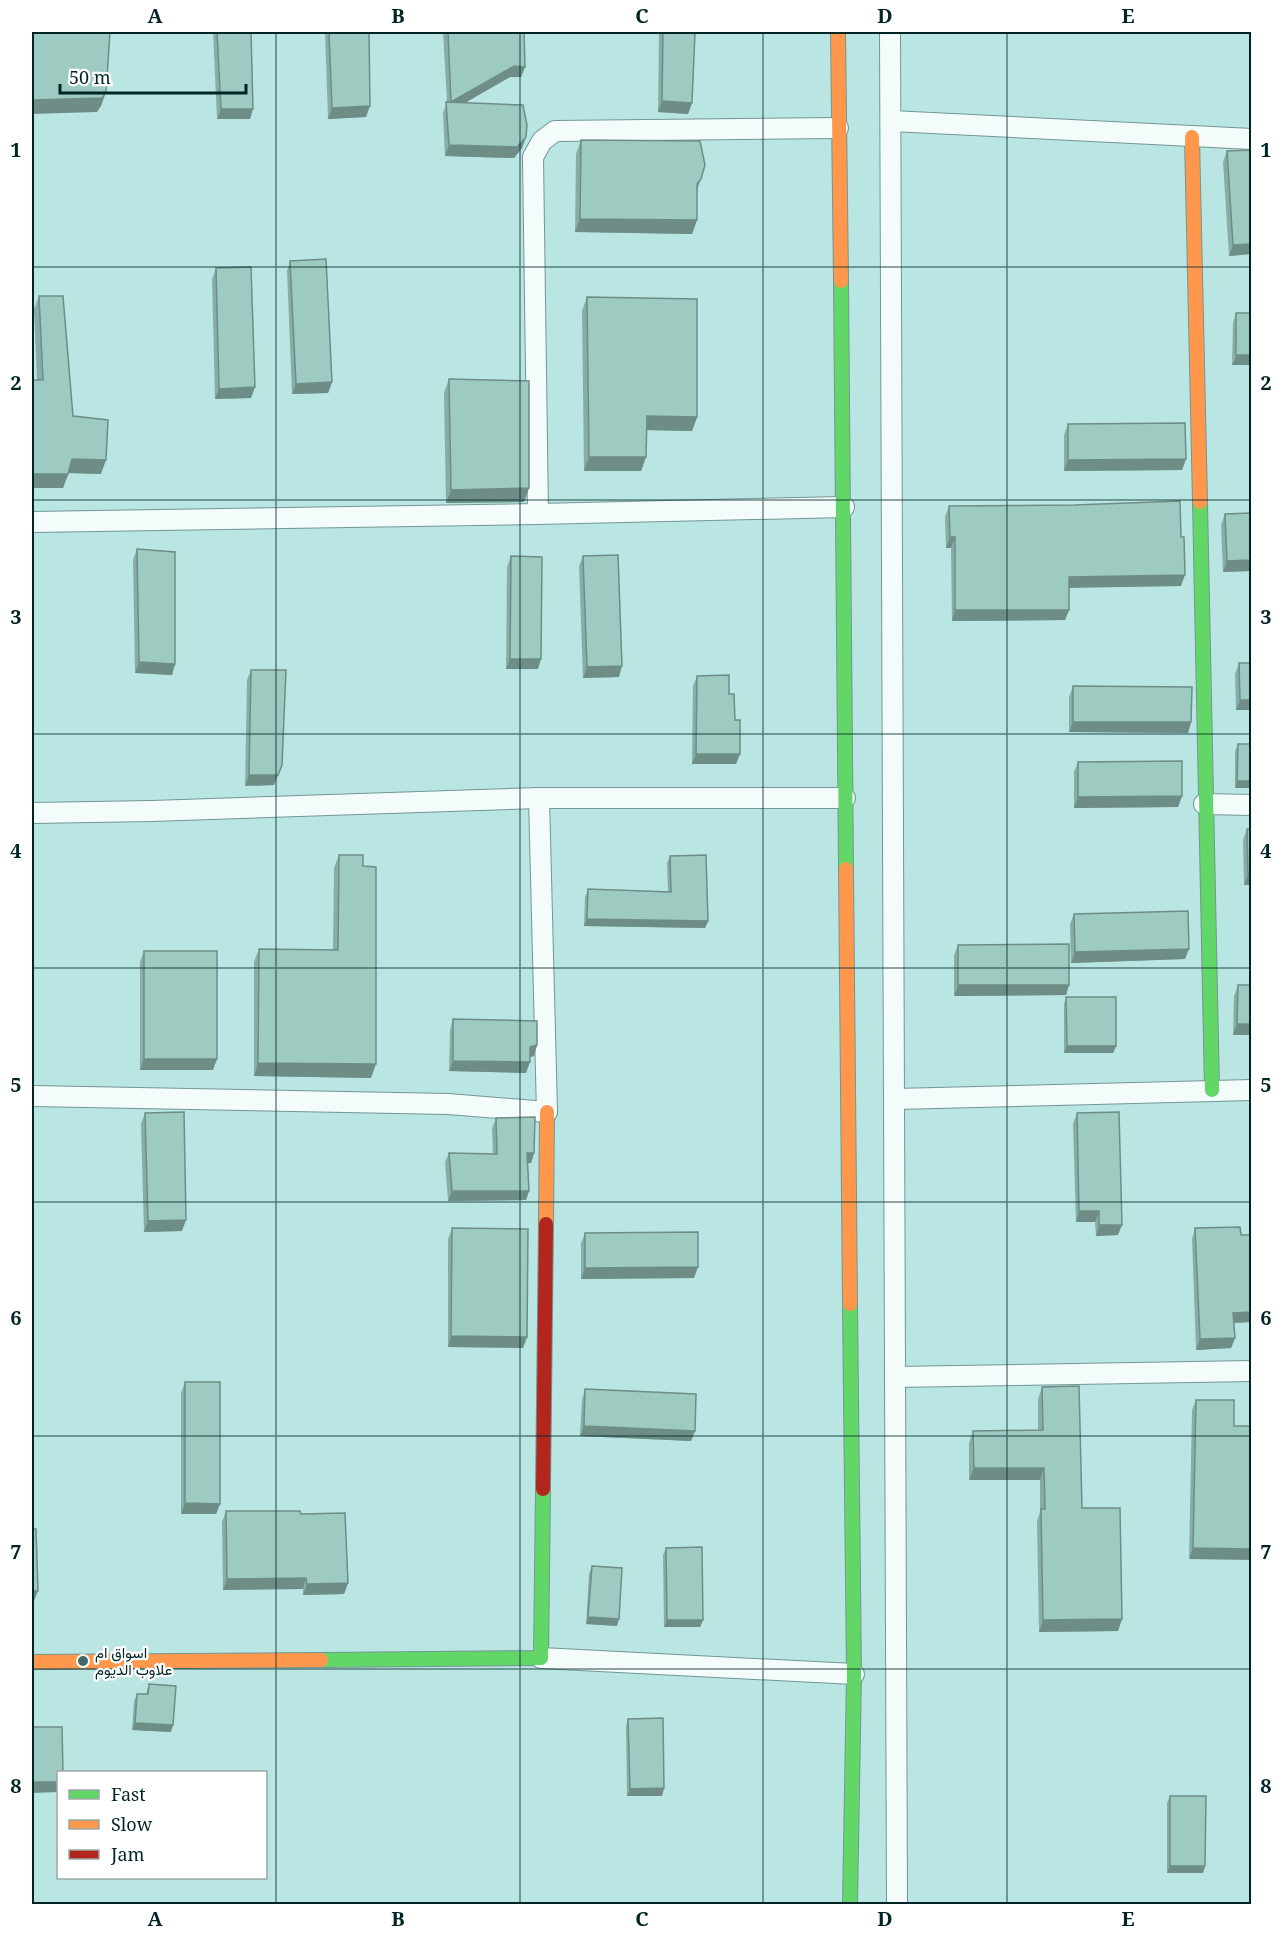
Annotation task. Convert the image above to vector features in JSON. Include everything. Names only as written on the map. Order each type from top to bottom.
[{"type":"street","points":[[838,32],[854,1674],[850,1905]]},
{"type":"street","points":[[890,32],[897,1905]]},
{"type":"street","points":[[891,121],[1251,139]]},
{"type":"street","points":[[538,514],[533,157],[542,141],[555,131],[838,128]]},
{"type":"street","points":[[1192,137],[1204,804],[1212,1090]]},
{"type":"street","points":[[32,522],[844,507]]},
{"type":"street","points":[[32,813],[164,811],[539,798],[845,798]]},
{"type":"street","points":[[539,798],[547,1112],[541,1658]]},
{"type":"street","points":[[1204,804],[1251,805]]},
{"type":"street","points":[[895,1099],[1251,1090]]},
{"type":"street","points":[[32,1096],[448,1104],[547,1112]]},
{"type":"street","points":[[895,1377],[1251,1371]]},
{"type":"street","points":[[32,1662],[541,1658],[854,1674]]},
{"type":"building","points":[[32,32],[110,32],[106,92],[102,98],[32,100]]},
{"type":"building","points":[[217,32],[251,32],[253,109],[221,109]]},
{"type":"building","points":[[329,32],[369,32],[370,106],[332,108]]},
{"type":"building","points":[[448,32],[524,32],[525,67],[514,66],[451,102]]},
{"type":"building","points":[[663,32],[695,32],[692,103],[662,101]]},
{"type":"building","points":[[446,102],[523,105],[527,125],[526,137],[517,147],[449,145]]},
{"type":"building","points":[[581,140],[700,141],[705,165],[697,184],[697,220],[580,219]]},
{"type":"building","points":[[1251,150],[1251,244],[1233,245],[1227,151]]},
{"type":"building","points":[[326,259],[332,382],[296,384],[290,261]]},
{"type":"building","points":[[251,267],[255,387],[219,389],[216,268]]},
{"type":"building","points":[[39,296],[63,296],[73,416],[108,420],[106,460],[72,459],[68,474],[32,474],[32,380],[43,380]]},
{"type":"building","points":[[587,297],[697,299],[697,417],[647,416],[646,457],[589,457]]},
{"type":"building","points":[[1236,313],[1251,313],[1251,355],[1236,355]]},
{"type":"building","points":[[449,379],[529,381],[529,488],[451,490]]},
{"type":"building","points":[[1185,423],[1186,459],[1068,460],[1068,424]]},
{"type":"building","points":[[1180,501],[1185,575],[1069,577],[1069,610],[955,610],[955,537],[950,537],[949,506]]},
{"type":"building","points":[[1251,513],[1251,560],[1227,561],[1225,514]]},
{"type":"building","points":[[137,549],[175,552],[175,664],[139,662]]},
{"type":"building","points":[[618,555],[622,666],[587,667],[583,556]]},
{"type":"building","points":[[511,556],[542,557],[541,659],[510,659]]},
{"type":"building","points":[[1239,663],[1251,663],[1251,700],[1240,700]]},
{"type":"building","points":[[251,670],[286,670],[282,765],[278,775],[249,775]]},
{"type":"building","points":[[729,675],[729,694],[734,694],[735,720],[740,720],[740,754],[696,754],[697,676]]},
{"type":"building","points":[[1073,686],[1192,687],[1191,722],[1073,722]]},
{"type":"building","points":[[1238,744],[1251,744],[1251,781],[1237,781]]},
{"type":"building","points":[[1182,761],[1182,796],[1078,797],[1078,762]]},
{"type":"building","points":[[1247,829],[1251,829],[1251,874],[1248,874]]},
{"type":"building","points":[[339,855],[363,855],[363,866],[376,867],[376,1064],[258,1063],[259,949],[338,950]]},
{"type":"building","points":[[706,855],[708,921],[587,919],[588,889],[671,892],[670,856]]},
{"type":"building","points":[[1188,911],[1189,949],[1075,952],[1074,914]]},
{"type":"building","points":[[1069,944],[1069,985],[958,985],[958,945]]},
{"type":"building","points":[[144,951],[217,951],[217,1059],[144,1059]]},
{"type":"building","points":[[1238,985],[1251,985],[1251,1024],[1237,1024]]},
{"type":"building","points":[[1066,997],[1116,997],[1116,1046],[1067,1046]]},
{"type":"building","points":[[453,1019],[537,1021],[537,1045],[530,1047],[530,1062],[453,1061]]},
{"type":"building","points":[[184,1112],[186,1220],[148,1221],[145,1113]]},
{"type":"building","points":[[1119,1112],[1122,1225],[1099,1225],[1099,1211],[1079,1211],[1077,1113]]},
{"type":"building","points":[[535,1117],[534,1153],[527,1153],[529,1191],[452,1191],[449,1153],[497,1154],[496,1118]]},
{"type":"building","points":[[1240,1227],[1241,1235],[1251,1235],[1251,1312],[1233,1313],[1235,1338],[1200,1339],[1195,1228]]},
{"type":"building","points":[[452,1228],[528,1229],[527,1337],[451,1336]]},
{"type":"building","points":[[698,1232],[698,1267],[585,1268],[585,1233]]},
{"type":"building","points":[[185,1382],[220,1382],[220,1504],[185,1503]]},
{"type":"building","points":[[1079,1386],[1082,1508],[1120,1508],[1122,1619],[1043,1620],[1041,1509],[1045,1509],[1044,1468],[974,1468],[973,1431],[1043,1430],[1042,1387]]},
{"type":"building","points":[[585,1389],[696,1394],[695,1431],[584,1426]]},
{"type":"building","points":[[1196,1400],[1234,1400],[1234,1426],[1251,1426],[1251,1549],[1193,1548]]},
{"type":"building","points":[[226,1511],[345,1513],[348,1583],[307,1584],[306,1578],[227,1579]]},
{"type":"building","points":[[32,1529],[36,1529],[38,1591],[32,1591]]},
{"type":"building","points":[[702,1547],[703,1620],[667,1620],[666,1548]]},
{"type":"building","points":[[592,1566],[622,1568],[619,1619],[588,1617]]},
{"type":"building","points":[[149,1684],[176,1686],[173,1725],[135,1723],[137,1694],[148,1694]]},
{"type":"building","points":[[663,1718],[664,1788],[630,1789],[628,1719]]},
{"type":"building","points":[[32,1727],[62,1727],[63,1771],[57,1771],[57,1782],[32,1782]]},
{"type":"building","points":[[1170,1796],[1206,1796],[1205,1866],[1170,1866]]},
{"type":"traffic: fast","points":[[841,281],[846,869]]},
{"type":"traffic: fast","points":[[1200,502],[1212,1090]]},
{"type":"traffic: fast","points":[[850,1304],[854,1674],[850,1904]]},
{"type":"traffic: fast","points":[[321,1660],[541,1658],[543,1489]]},
{"type":"traffic: slow","points":[[838,32],[841,281]]},
{"type":"traffic: slow","points":[[1192,137],[1200,502]]},
{"type":"traffic: slow","points":[[846,869],[850,1304]]},
{"type":"traffic: slow","points":[[546,1224],[547,1112]]},
{"type":"traffic: slow","points":[[32,1662],[321,1660]]},
{"type":"traffic: jam","points":[[543,1489],[546,1224]]},
{"type":"place","name":"اسواق ام علاوب الديوم","points":[[83,1661]]}]
